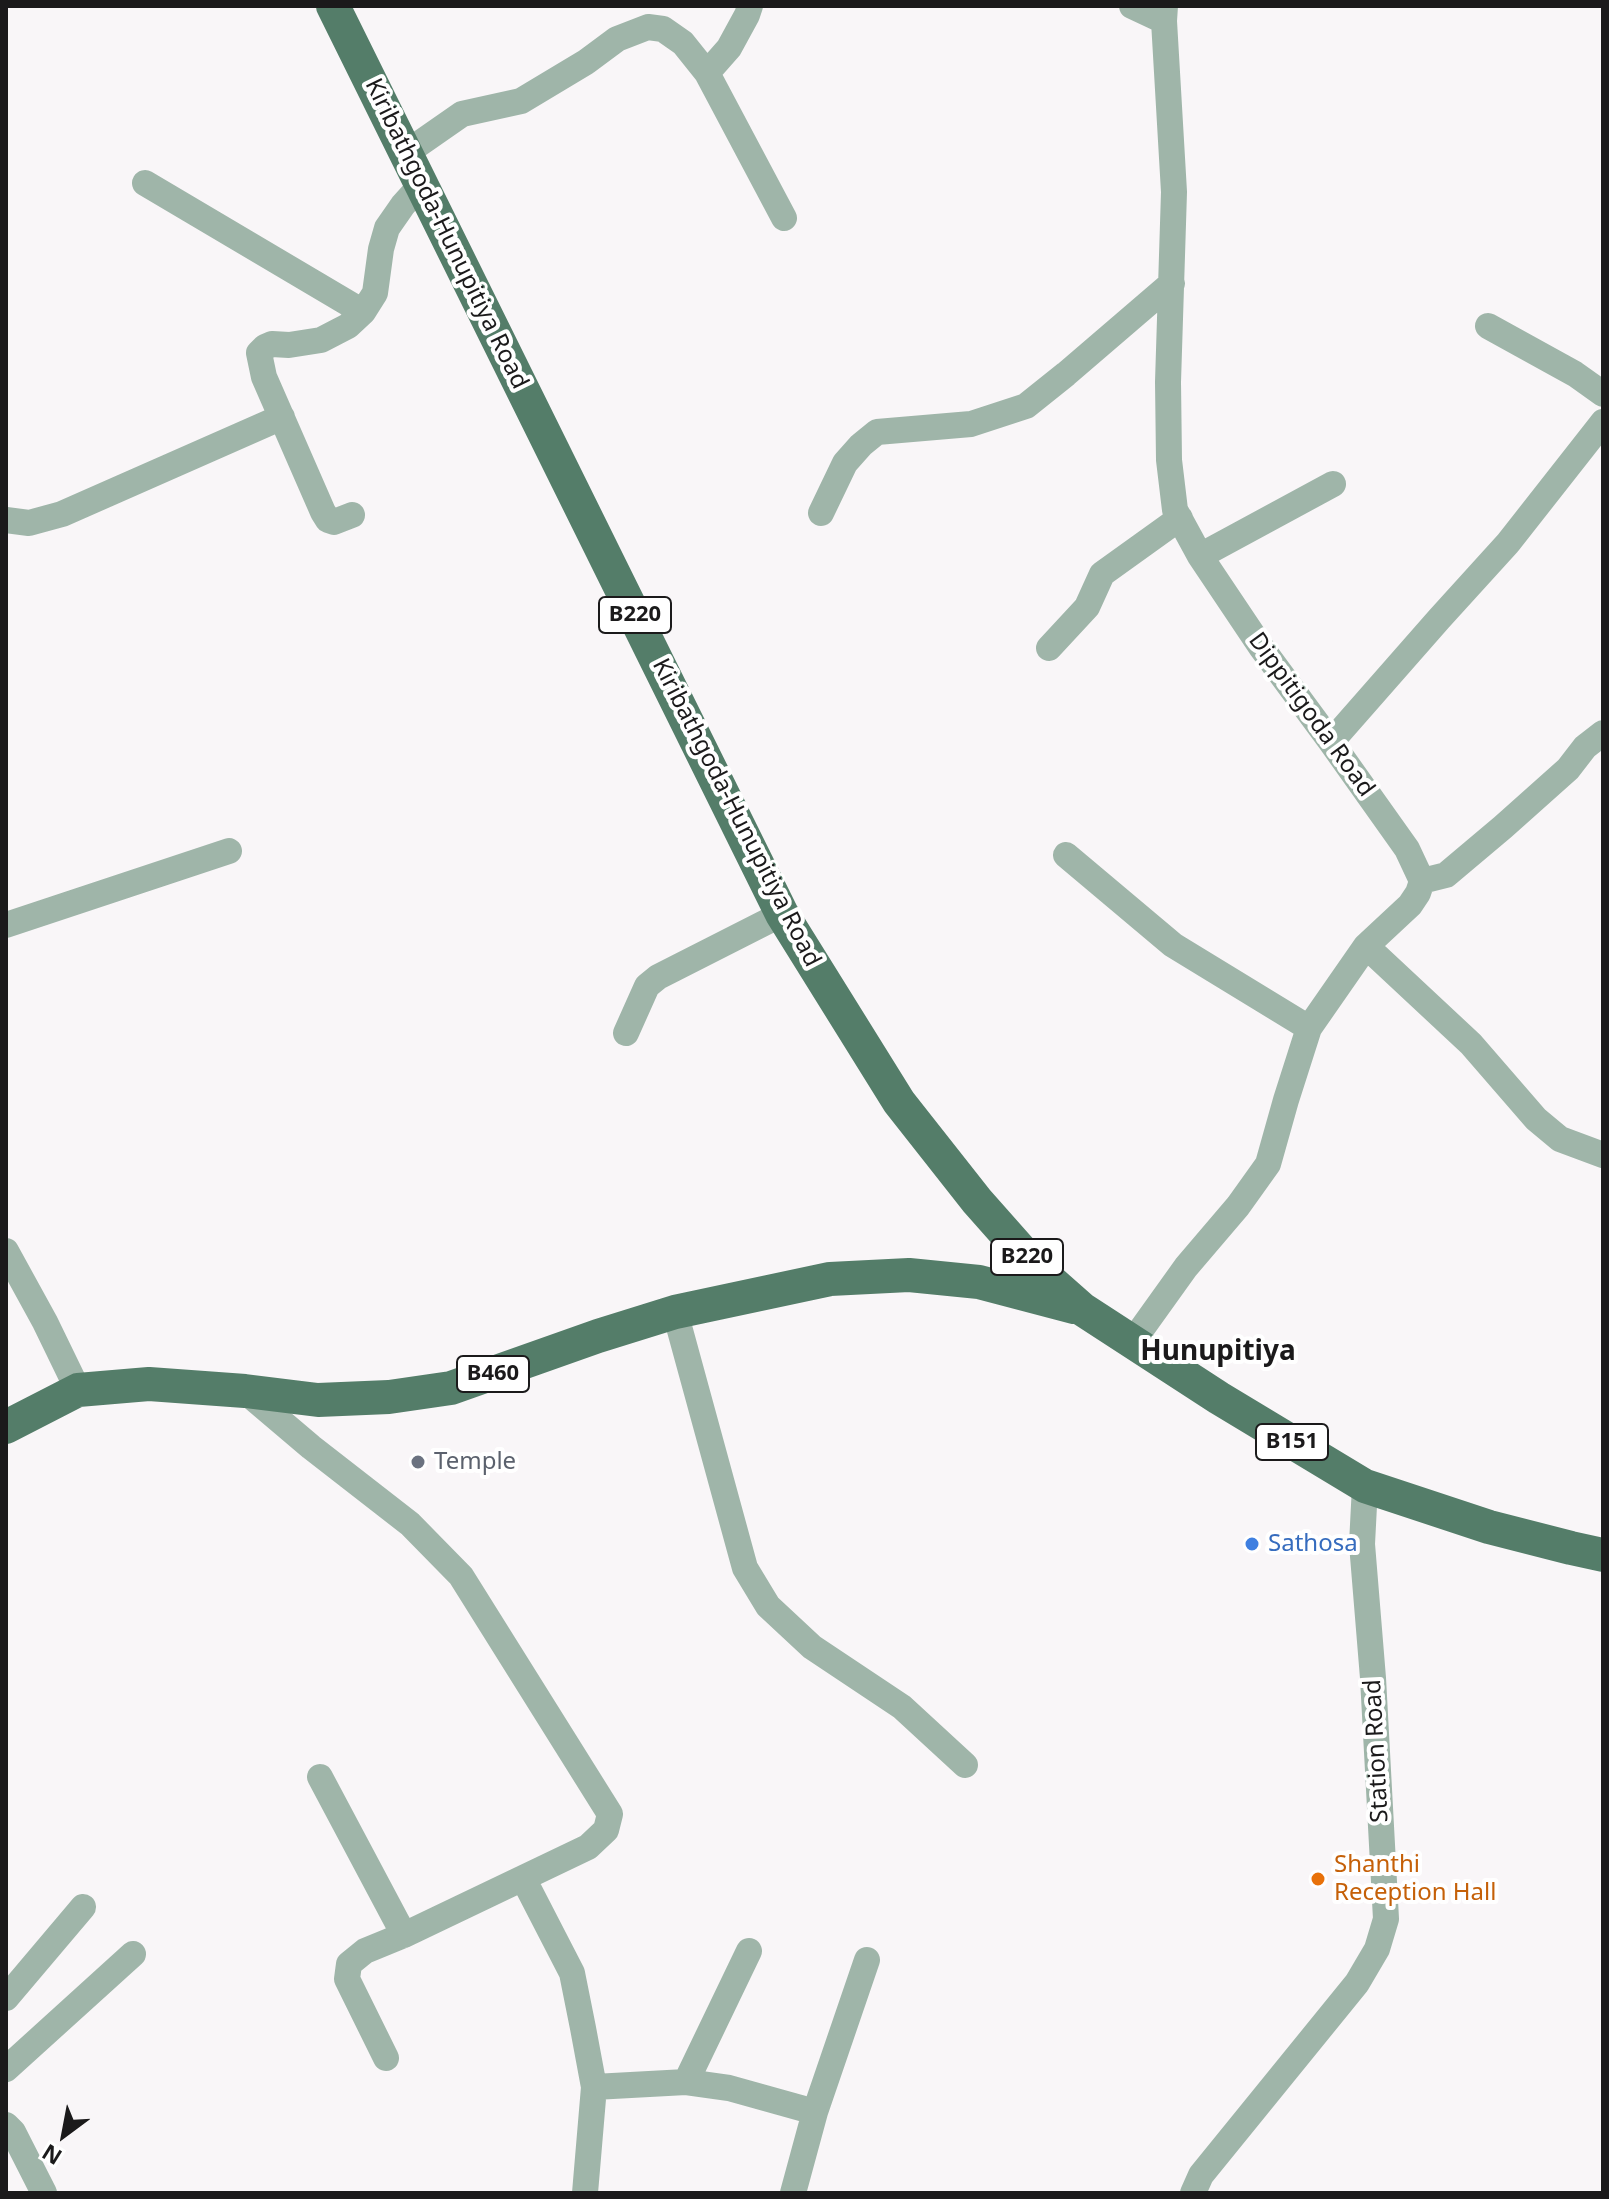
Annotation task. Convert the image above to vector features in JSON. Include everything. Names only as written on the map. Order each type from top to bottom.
[{"type":"main road","name":"Kiribathgoda-Hunupitiya Road","points":[[333,6],[782,914],[899,1102],[977,1201],[1039,1271],[1082,1309],[1219,1398],[1365,1486],[1489,1527],[1603,1555]]},
{"type":"main road","name":"B460","points":[[6,1427],[78,1390],[149,1384],[318,1400],[389,1397],[451,1388],[675,1312],[830,1279],[909,1275],[979,1282],[1082,1309]]},
{"type":"street","points":[[707,73],[729,48],[750,6]]},
{"type":"street","points":[[1132,6],[1164,13]]},
{"type":"street","name":"Dippitigoda Road","points":[[1164,13],[1174,192],[1168,382],[1169,460],[1175,510],[1200,556],[1261,647],[1407,849],[1422,881]]},
{"type":"street","points":[[406,153],[462,114],[521,101],[586,62],[646,16],[683,43],[707,73],[784,218]]},
{"type":"street","points":[[145,183],[363,312]]},
{"type":"street","points":[[352,515],[334,522],[328,520],[323,512],[264,377],[259,353],[272,344],[321,340],[348,326],[363,312],[375,293],[387,228],[421,185]]},
{"type":"street","points":[[821,513],[845,463],[877,432],[971,424],[1026,406],[1172,283]]},
{"type":"street","points":[[1488,326],[1575,374],[1603,394]]},
{"type":"street","points":[[6,520],[29,523],[62,514],[282,417]]},
{"type":"street","points":[[1331,742],[1508,543],[1603,422]]},
{"type":"street","points":[[1200,556],[1333,484]]},
{"type":"street","points":[[1049,648],[1087,607],[1102,574],[1180,518]]},
{"type":"street","points":[[1133,1341],[1186,1267],[1238,1206],[1268,1164],[1309,1028],[1366,946],[1410,905],[1422,881],[1439,878],[1458,865],[1568,769],[1585,747],[1603,733]]},
{"type":"street","points":[[6,925],[229,851]]},
{"type":"street","points":[[1066,855],[1173,945],[1309,1028]]},
{"type":"street","points":[[626,1033],[647,986],[658,977],[782,914]]},
{"type":"street","points":[[1366,946],[1471,1044],[1536,1119],[1560,1139],[1603,1155]]},
{"type":"street","points":[[6,1251],[78,1390]]},
{"type":"street","points":[[675,1312],[745,1568],[768,1606],[812,1647],[902,1707],[965,1765]]},
{"type":"street","points":[[245,1391],[410,1524],[461,1576],[610,1814],[606,1830],[588,1847],[365,1951],[349,1964],[347,1979],[386,2058]]},
{"type":"street","name":"Station Road","points":[[1193,2193],[1201,2175],[1357,1983],[1377,1949],[1386,1919],[1373,1678],[1362,1544],[1365,1486]]},
{"type":"street","points":[[320,1777],[404,1935]]},
{"type":"street","points":[[523,1878],[572,1973],[594,2087],[585,2193]]},
{"type":"street","points":[[6,1998],[83,1907]]},
{"type":"street","points":[[686,2082],[749,1951]]},
{"type":"street","points":[[6,2069],[133,1954]]},
{"type":"street","points":[[793,2193],[815,2112],[867,1960]]},
{"type":"street","points":[[594,2087],[686,2082],[729,2088],[815,2112]]},
{"type":"street","points":[[6,2125],[13,2132],[44,2193]]},
{"type":"place","name":"Temple","points":[[418,1462]]},
{"type":"place","name":"Sathosa","points":[[1252,1544]]},
{"type":"place","name":"Shanthi Reception Hall","points":[[1318,1879]]},
{"type":"district","name":"Hunupitiya","points":[[1218,1352]]}]
